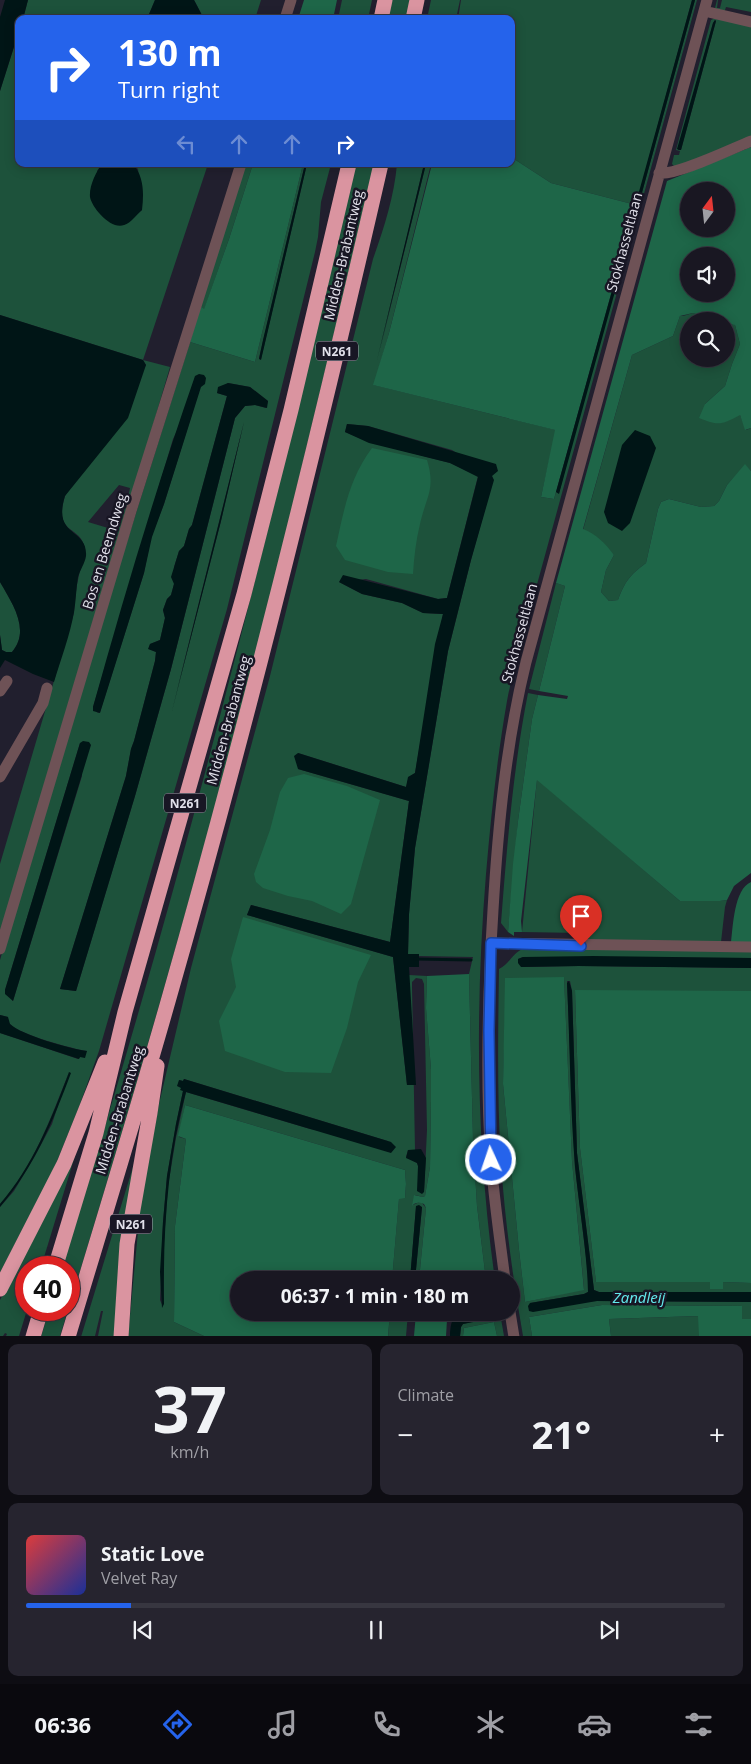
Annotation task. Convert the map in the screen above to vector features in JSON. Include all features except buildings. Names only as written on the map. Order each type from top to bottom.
[{"type":"highway","points":[[382,15],[385,0]]},
{"type":"highway","points":[[414,15],[417,0]]},
{"type":"highway","name":"Midden-Brabantweg","points":[[58,1256],[96,1133],[125,1012],[261,530],[347,167]]},
{"type":"highway","name":"Midden-Brabantweg","points":[[68,1336],[162,1021],[268,632],[316,442],[380,167]]},
{"type":"highway","name":"N261","points":[[0,1290],[64,1164],[125,1012]]},
{"type":"highway","name":"N261","points":[[121,1336],[127,1244],[150,1113],[162,1021]]},
{"type":"highway","points":[[33,1336],[38,1321]]},
{"type":"street","points":[[286,15],[291,0]]},
{"type":"street","points":[[705,6],[751,22]]},
{"type":"street","name":"Stokhasseltlaan","points":[[504,1271],[493,1176],[489,1120],[489,1013],[491,943],[505,774],[518,694],[705,6]]},
{"type":"street","points":[[659,173],[666,174],[679,170],[751,141]]},
{"type":"street","name":"Bos en Beemdweg","points":[[0,949],[129,520],[239,167]]},
{"type":"street","points":[[0,691],[7,681]]},
{"type":"street","points":[[0,777],[42,703],[46,688]]},
{"type":"street","points":[[491,943],[751,948]]},
{"type":"street","points":[[512,1321],[514,1336]]},
{"type":"green space","points":[[28,0],[155,0],[149,15],[24,15]]},
{"type":"green space","points":[[194,0],[261,0],[256,15],[202,15]]},
{"type":"green space","points":[[304,0],[337,0],[334,15],[299,15]]},
{"type":"green space","points":[[342,0],[372,0],[369,15],[339,15]]},
{"type":"green space","points":[[392,0],[410,0],[407,15],[389,15]]},
{"type":"green space","points":[[431,0],[460,0],[457,15],[428,15]]},
{"type":"green space","points":[[461,0],[692,0],[636,205],[551,183],[515,160],[515,15],[459,15]]},
{"type":"green space","points":[[695,0],[697,0],[516,661],[503,722],[486,874],[482,925],[479,1026],[479,1077],[484,1179],[494,1271],[485,1271],[477,1206],[473,1139],[469,974],[473,957],[408,954],[409,914],[415,848],[448,651],[493,480],[492,476],[452,450],[368,426],[347,424],[345,432],[369,442],[450,463],[478,476],[447,598],[438,599],[366,579],[339,582],[362,594],[402,603],[423,613],[443,614],[415,773],[409,777],[406,787],[298,753],[298,769],[409,801],[390,942],[251,905],[247,915],[393,957],[407,1085],[409,975],[427,976],[426,1007],[431,1069],[430,1167],[425,1196],[415,1195],[413,1205],[422,1203],[426,1208],[420,1271],[416,1271],[422,1207],[416,1207],[411,1271],[393,1271],[399,1198],[405,1198],[405,1170],[185,1105],[179,1137],[186,1139],[175,1226],[174,1322],[204,1336],[128,1336],[141,1200],[159,1104],[191,968],[270,676],[373,259],[388,212],[397,167],[423,167],[380,350],[425,167],[430,167],[389,333],[374,385],[556,430],[541,497],[554,499],[556,492],[559,493],[616,275],[619,276]],"holes":[[[416,978],[422,979],[424,984],[427,1130],[424,1192],[417,1163],[406,1157],[408,1150],[415,1150],[412,982]],[[184,1079],[391,1142],[310,1129],[186,1092],[168,1186],[164,1242],[163,1307],[160,1300],[163,1222],[167,1176],[183,1091],[179,1080],[183,1081]]]},
{"type":"green space","points":[[717,0],[717,8],[720,8],[722,0],[751,0],[751,12],[726,7],[724,13],[715,8]]},
{"type":"green space","points":[[717,17],[751,22],[751,140],[676,168],[672,164],[674,155],[679,155],[680,151],[676,150],[711,20]],"holes":[[[716,21],[681,150],[678,150],[713,23]]]},
{"type":"green space","points":[[15,44],[15,167],[100,167],[97,171],[124,225],[142,210],[138,169],[136,167],[207,167],[143,360],[0,315],[0,91]]},
{"type":"green space","points":[[751,147],[751,428],[745,430],[740,415],[720,423],[699,418],[705,404],[725,386],[731,367],[735,367],[735,356],[740,344],[735,325],[735,312],[680,312],[673,336],[632,355],[583,529],[600,539],[614,555],[606,570],[601,592],[609,601],[618,600],[629,579],[646,563],[661,502],[669,499],[701,507],[714,506],[719,501],[727,485],[745,464],[751,471],[751,873],[734,886],[727,900],[680,901],[537,780],[521,921],[522,932],[514,932],[514,936],[508,932],[518,821],[532,719],[538,695],[567,699],[568,696],[539,691],[565,586],[556,583],[667,181]]},
{"type":"green space","points":[[515,160],[551,183],[636,205],[554,499],[541,497],[555,430],[373,385],[389,333],[431,167],[515,167]]},
{"type":"green space","points":[[244,167],[252,167],[204,310],[200,306]]},
{"type":"green space","points":[[252,167],[302,167],[255,362],[190,342],[200,306],[204,309]]},
{"type":"green space","points":[[302,167],[304,167],[259,358],[261,359],[306,167],[330,167],[321,202],[315,252],[227,609],[99,1051],[55,1166],[0,1273],[0,1207],[14,1191],[52,1124],[69,1072],[32,1158],[12,1190],[0,1204],[0,1033],[78,1059],[87,1051],[24,1033],[11,1025],[8,1017],[0,1015],[0,960],[77,700],[190,342],[255,362]],"holes":[[[204,375],[164,504],[151,537],[144,573],[100,712],[98,713],[93,707],[173,439]],[[228,383],[250,387],[268,401],[266,408],[255,405],[245,406],[235,418],[171,669],[76,991],[60,989],[126,776],[131,749],[155,661],[156,652],[149,649],[150,644],[160,640],[165,618],[163,610],[167,599],[171,595],[174,584],[174,567],[179,551],[184,546],[192,525],[227,396],[217,393]],[[244,422],[221,521],[177,690]],[[80,743],[82,776],[13,1001],[5,990]]]},
{"type":"green space","points":[[355,167],[373,167],[312,427],[225,768],[183,922],[80,1270],[80,1256],[66,1256],[188,837],[276,495]]},
{"type":"green space","points":[[680,316],[680,367],[731,367],[725,386],[705,404],[740,415],[746,430],[751,428],[751,471],[745,465],[727,485],[719,501],[714,506],[701,507],[669,499],[661,502],[646,563],[629,579],[618,600],[609,601],[601,592],[606,570],[614,555],[583,530],[632,355],[673,336]]},
{"type":"green space","points":[[735,325],[740,344],[735,356]]},
{"type":"green space","points":[[143,360],[170,367],[129,507],[126,506],[130,488],[119,485],[88,522],[118,531],[125,508],[128,510],[0,936],[0,864],[74,613],[78,580],[85,556],[82,541],[65,524],[62,518],[65,496],[146,365]]},
{"type":"green space","points":[[372,448],[427,460],[431,478],[429,493],[417,536],[413,574],[388,572],[345,560],[336,546],[353,483]]},
{"type":"green space","points":[[0,582],[14,608],[20,626],[20,635],[12,652],[2,650],[0,635]]},
{"type":"green space","points":[[556,583],[565,586],[539,691],[529,689]]},
{"type":"green space","points":[[528,693],[538,695],[532,719],[518,821],[508,932],[501,923],[514,779]]},
{"type":"green space","points":[[304,774],[347,786],[380,800],[351,904],[341,914],[312,901],[263,888],[256,882],[254,874],[270,830],[280,792],[288,778]]},
{"type":"green space","points":[[537,779],[680,901],[727,900],[721,942],[581,943],[581,933],[522,932]]},
{"type":"green space","points":[[751,882],[751,943],[731,942],[738,900],[745,886]]},
{"type":"green space","points":[[243,917],[371,955],[358,982],[347,1028],[331,1073],[285,1072],[225,1051],[219,1021],[236,987],[231,959]]},
{"type":"green space","points":[[523,949],[751,950],[751,958],[523,957],[518,959],[518,962],[522,967],[751,968],[751,991],[575,991],[580,1148],[596,1282],[710,1282],[710,1289],[717,1289],[723,1282],[751,1283],[751,1292],[599,1292],[594,1290],[577,1153],[572,991],[570,981],[567,981],[575,1168],[588,1273],[588,1292],[530,1303],[597,1301],[751,1302],[751,1319],[742,1319],[742,1306],[602,1305],[529,1317],[532,1336],[523,1336],[520,1317],[520,1271],[513,1271],[505,1206],[498,1090],[499,969]],"holes":[[[506,978],[564,978],[572,1161],[584,1289],[525,1302],[503,1084]]]},
{"type":"green space","points":[[469,974],[473,1139],[477,1206],[485,1271],[420,1271],[426,1208],[424,1204],[420,1203],[412,1206],[414,1195],[425,1196],[430,1167],[431,1069],[426,1008],[427,976]]},
{"type":"green space","points":[[564,977],[572,1161],[584,1290],[525,1302],[503,1084],[505,978]]},
{"type":"green space","points":[[575,990],[751,991],[751,1283],[723,1282],[723,1289],[710,1289],[710,1282],[596,1282],[580,1148]]},
{"type":"green space","points":[[185,1105],[405,1170],[405,1198],[399,1199],[393,1271],[230,1271],[230,1321],[389,1321],[388,1336],[204,1336],[174,1322],[175,1226],[186,1139],[178,1136]]},
{"type":"green space","points":[[78,1146],[44,1256],[24,1256],[42,1223]]},
{"type":"green space","points":[[136,1157],[115,1336],[98,1336],[103,1311],[101,1311],[95,1336],[81,1336]]},
{"type":"green space","points":[[15,1272],[15,1321],[24,1321],[19,1336],[6,1336],[7,1334],[5,1333],[3,1336],[0,1336],[0,1300]]},
{"type":"green space","points":[[602,1305],[742,1306],[742,1319],[751,1319],[751,1336],[699,1336],[698,1316],[609,1319],[611,1336],[532,1336],[529,1317]]},
{"type":"green space","points":[[699,1316],[699,1336],[611,1336],[609,1319]]},
{"type":"green space","points":[[46,1321],[65,1321],[60,1336],[41,1336]]},
{"type":"green space","points":[[389,1321],[407,1321],[406,1336],[388,1336]]},
{"type":"green space","points":[[415,1321],[447,1321],[446,1336],[414,1336]]},
{"type":"green space","points":[[475,1321],[501,1321],[504,1336],[497,1336],[494,1322],[464,1328],[463,1336],[460,1336],[463,1324]]},
{"type":"green space","points":[[494,1322],[497,1336],[463,1336],[464,1328]]},
{"type":"water","points":[[5,0],[28,0],[24,15],[15,15],[15,44],[0,91],[0,17]]},
{"type":"water","points":[[155,0],[194,0],[202,15],[149,15]]},
{"type":"water","points":[[692,0],[695,0],[619,276],[616,275]]},
{"type":"water","points":[[715,20],[681,150],[679,150],[677,149]]},
{"type":"water","points":[[100,167],[135,167],[143,191],[142,210],[124,225],[119,226],[108,221],[94,207],[90,197],[95,175]]},
{"type":"water","points":[[304,167],[306,167],[261,360],[259,359]]},
{"type":"water","points":[[423,167],[425,167],[377,360]]},
{"type":"water","points":[[615,286],[559,494],[556,492],[613,287]]},
{"type":"water","points":[[0,315],[143,360],[146,365],[128,418],[65,496],[62,509],[63,519],[66,526],[82,540],[86,556],[78,577],[74,612],[54,682],[5,660],[0,668],[0,635],[2,650],[12,652],[20,635],[20,626],[10,599],[0,582]]},
{"type":"water","points":[[199,374],[204,375],[206,378],[205,384],[201,387],[152,537],[144,573],[100,713],[93,711],[154,499],[195,376]]},
{"type":"water","points":[[228,383],[250,387],[268,401],[267,408],[255,405],[245,406],[235,418],[171,669],[76,991],[60,989],[126,776],[131,749],[155,661],[156,652],[148,649],[150,644],[160,640],[165,618],[163,610],[167,599],[171,595],[174,584],[171,577],[179,551],[184,546],[192,525],[227,396],[217,393],[218,387]]},
{"type":"water","points":[[244,422],[221,521],[172,711]]},
{"type":"water","points":[[347,424],[368,426],[496,464],[498,471],[492,476],[494,480],[448,651],[415,848],[409,914],[408,954],[419,954],[419,967],[409,967],[416,1085],[407,1085],[393,957],[247,915],[251,905],[390,942],[409,801],[298,769],[294,756],[298,753],[406,787],[408,777],[415,773],[435,644],[443,614],[423,613],[402,603],[362,594],[339,582],[343,575],[438,599],[447,598],[478,477],[450,463],[369,443],[345,432]]},
{"type":"water","points":[[635,430],[650,436],[656,448],[630,523],[622,531],[608,523],[604,512],[622,445]]},
{"type":"water","points":[[83,741],[89,742],[91,745],[13,1001],[5,994],[5,990],[80,743]]},
{"type":"water","points":[[523,957],[751,958],[751,968],[521,967],[518,963],[518,959]]},
{"type":"water","name":"Zandleij","points":[[569,981],[572,991],[577,1153],[594,1290],[599,1292],[751,1292],[751,1302],[597,1301],[533,1312],[529,1311],[528,1306],[530,1303],[588,1292],[573,1143],[567,983]]},
{"type":"water","points":[[0,1015],[8,1017],[10,1024],[24,1033],[87,1051],[85,1058],[80,1057],[79,1059],[0,1033]]},
{"type":"water","points":[[69,1072],[71,1073],[42,1143],[23,1176],[0,1207],[0,1204],[32,1158],[56,1107]]},
{"type":"water","points":[[184,1079],[391,1142],[396,1147],[391,1153],[186,1092],[170,1170],[164,1250],[164,1304],[162,1308],[160,1272],[167,1176],[183,1091],[177,1086],[179,1080],[183,1081]]},
{"type":"water","points":[[421,1149],[426,1158],[424,1192],[422,1194],[417,1191],[417,1163],[406,1158],[408,1150]]},
{"type":"water","points":[[416,1206],[422,1207],[416,1271],[411,1271]]},
{"type":"water","points":[[452,1321],[479,1321],[463,1324],[460,1336],[450,1336]]},
{"type":"waterway","points":[[415,959],[471,960]]},
{"type":"route","points":[[491,1160],[489,1120],[489,985],[491,943],[581,946]]}]
